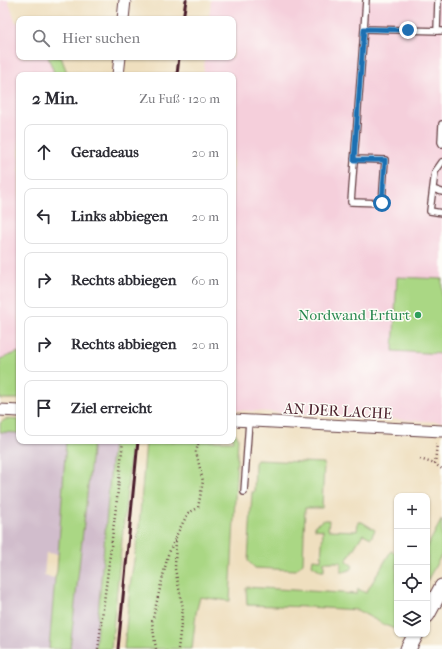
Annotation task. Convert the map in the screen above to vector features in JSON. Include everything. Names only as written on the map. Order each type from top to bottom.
[{"type":"main road","points":[[430,609],[442,587]]},
{"type":"main road","points":[[408,649],[414,637]]},
{"type":"street","points":[[123,16],[125,0]]},
{"type":"street","points":[[118,72],[120,60]]},
{"type":"street","points":[[0,410],[16,411]]},
{"type":"street","name":"AN DER LACHE","points":[[236,420],[440,436]]},
{"type":"lane","points":[[354,160],[385,160],[382,203],[351,202],[354,160],[364,29],[366,0]]},
{"type":"lane","points":[[364,29],[439,31],[438,0]]},
{"type":"lane","points":[[442,124],[442,144]]},
{"type":"lane","points":[[442,162],[435,172],[430,211],[442,213]]},
{"type":"lane","points":[[432,189],[442,192]]},
{"type":"lane","points":[[244,492],[249,421]]},
{"type":"path","points":[[435,464],[440,436]]},
{"type":"path","points":[[98,649],[123,444]]},
{"type":"path","points":[[156,649],[152,622],[168,555],[188,513],[198,508],[203,481],[196,452],[198,444]]},
{"type":"path","points":[[420,459],[435,464],[442,469]]},
{"type":"path","points":[[176,536],[175,569],[183,608],[178,649]]},
{"type":"shaded area","points":[[0,0],[8,0],[16,23],[16,60],[62,60],[67,72],[16,72],[16,394],[0,393]]},
{"type":"shaded area","points":[[211,0],[442,0],[442,422],[236,410],[236,72],[203,72],[205,60],[236,60],[236,16],[209,16]]},
{"type":"shaded area","points":[[0,432],[16,433],[16,444],[66,444],[58,554],[46,553],[44,576],[55,578],[49,649],[0,649]]},
{"type":"shaded area","points":[[93,444],[113,444],[95,649],[70,649]]},
{"type":"green space","points":[[49,60],[62,60],[67,72],[54,72]]},
{"type":"green space","name":"Nordwand Erfurt","points":[[397,277],[442,279],[442,354],[393,351]]},
{"type":"green space","points":[[16,353],[16,399],[0,399],[0,359]]},
{"type":"green space","points":[[6,419],[16,420],[16,433],[0,432],[0,423]]},
{"type":"green space","points":[[236,435],[238,437],[230,601],[200,597],[196,613],[192,649],[124,649],[130,586],[139,527],[146,444],[236,444]]},
{"type":"green space","points":[[66,444],[93,444],[70,649],[49,649],[55,578],[57,571]]},
{"type":"green space","points":[[113,444],[132,444],[111,649],[95,649]]},
{"type":"green space","points":[[257,460],[324,463],[322,508],[305,508],[303,563],[296,570],[255,568],[248,561],[252,492],[254,492],[255,463]]},
{"type":"green space","points":[[442,519],[442,554],[430,576],[430,565],[430,541]]},
{"type":"green space","points":[[324,520],[329,520],[328,530],[357,531],[358,522],[362,522],[375,530],[371,538],[363,534],[346,561],[353,566],[345,572],[341,572],[341,562],[324,562],[324,571],[321,571],[312,565],[313,559],[321,560],[323,530],[315,529],[315,525]]},
{"type":"green space","points":[[391,551],[394,552],[394,629],[357,610],[247,605],[246,587],[357,594],[358,589],[366,593]]},
{"type":"railway","points":[[183,16],[186,0]]},
{"type":"railway","points":[[177,72],[179,60]]},
{"type":"railway","points":[[118,649],[138,444]]},
{"type":"place","name":"Nordwand Erfurt","points":[[418,315]]},
{"type":"route","points":[[382,203],[385,160],[354,160],[364,29],[408,30]]}]
